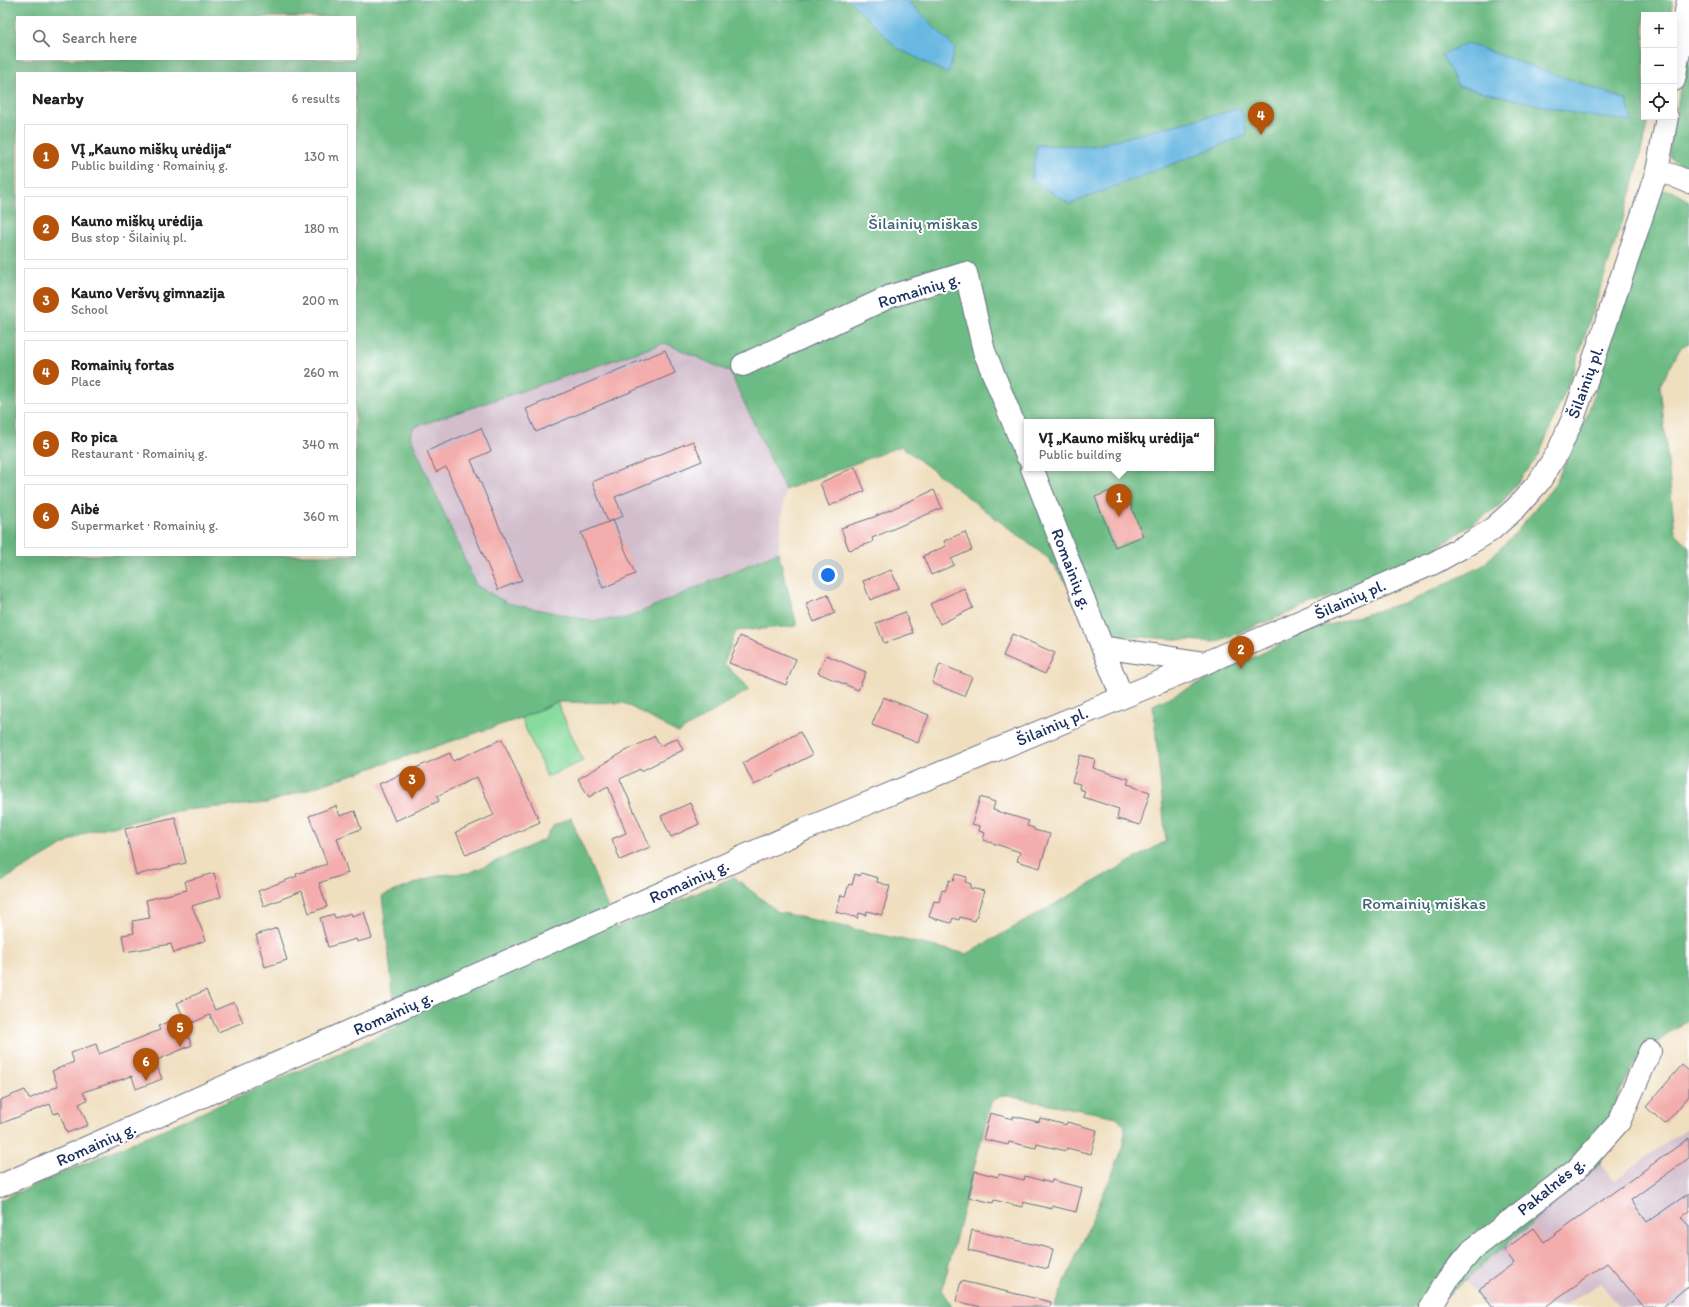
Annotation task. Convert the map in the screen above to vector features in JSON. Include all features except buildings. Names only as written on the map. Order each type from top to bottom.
[{"type":"main road","points":[[1677,63],[1688,0]]},
{"type":"main road","name":"Šilainių pl.","points":[[785,838],[1205,663],[1434,563],[1490,531],[1516,508],[1539,482],[1558,452],[1574,416],[1657,171],[1666,120]]},
{"type":"main road","points":[[1657,171],[1689,182]]},
{"type":"main road","name":"Romainių g.","points":[[743,365],[891,296],[966,273],[984,351],[1024,449]]},
{"type":"main road","name":"Romainių g.","points":[[1033,471],[1122,697]]},
{"type":"main road","points":[[1102,647],[1205,663]]},
{"type":"main road","name":"Romainių g.","points":[[0,1186],[785,838]]},
{"type":"main road","name":"Pakalnės g.","points":[[1431,1307],[1448,1279],[1472,1250],[1576,1170],[1619,1122],[1650,1051]]},
{"type":"shaded area","points":[[665,343],[730,372],[785,490],[778,552],[627,618],[593,621],[507,603],[476,585],[410,436],[413,427]]},
{"type":"shaded area","points":[[1689,1126],[1689,1307],[1620,1307],[1600,1283],[1563,1307],[1485,1307],[1465,1279],[1600,1164],[1614,1181]]},
{"type":"green space","name":"Šilainių miškas","points":[[0,0],[1673,0],[1671,12],[1641,12],[1641,120],[1648,120],[1631,194],[1574,369],[1539,455],[1500,505],[1437,548],[1347,590],[1215,642],[1102,634],[1049,559],[901,446],[785,490],[730,372],[665,343],[414,427],[410,436],[476,585],[507,603],[593,621],[627,618],[778,552],[797,626],[736,631],[724,663],[750,689],[678,733],[624,703],[557,702],[521,718],[267,803],[182,810],[86,832],[0,882]]},
{"type":"green space","points":[[1689,40],[1689,169],[1672,159],[1669,151],[1675,120],[1677,120],[1677,107]]},
{"type":"green space","name":"Romainių miškas","points":[[1667,190],[1677,193],[1689,201],[1689,343],[1681,347],[1660,385],[1675,532],[1689,547],[1689,1019],[1659,1041],[1634,1065],[1619,1094],[1600,1164],[1434,1307],[1054,1307],[1124,1146],[1124,1126],[1117,1117],[1002,1095],[991,1102],[942,1291],[952,1307],[0,1307],[0,1200],[397,1028],[382,896],[438,875],[469,873],[544,840],[554,825],[571,818],[616,928],[734,877],[778,912],[967,954],[1166,841],[1153,705],[1309,631],[1410,601],[1482,566],[1514,535],[1554,486],[1586,419],[1659,192]]},
{"type":"green space","points":[[557,702],[583,761],[547,777],[521,718]]},
{"type":"water","points":[[849,0],[907,0],[955,48],[948,74],[897,48]]},
{"type":"water","points":[[1466,43],[1627,100],[1632,122],[1578,114],[1458,86],[1442,55]]},
{"type":"water","points":[[1241,108],[1247,135],[1070,204],[1031,179],[1037,145],[1093,146]]},
{"type":"place","name":"Romainių fortas","points":[[1261,135]]},
{"type":"place","name":"VĮ „Kauno miškų urėdija“","points":[[1119,517]]},
{"type":"place","name":"Kauno miškų urėdija","points":[[1241,669]]},
{"type":"place","name":"Kauno Veršvų gimnazija","points":[[412,799]]},
{"type":"place","name":"Ro pica","points":[[180,1047]]},
{"type":"place","name":"Aibė","points":[[146,1081]]}]
